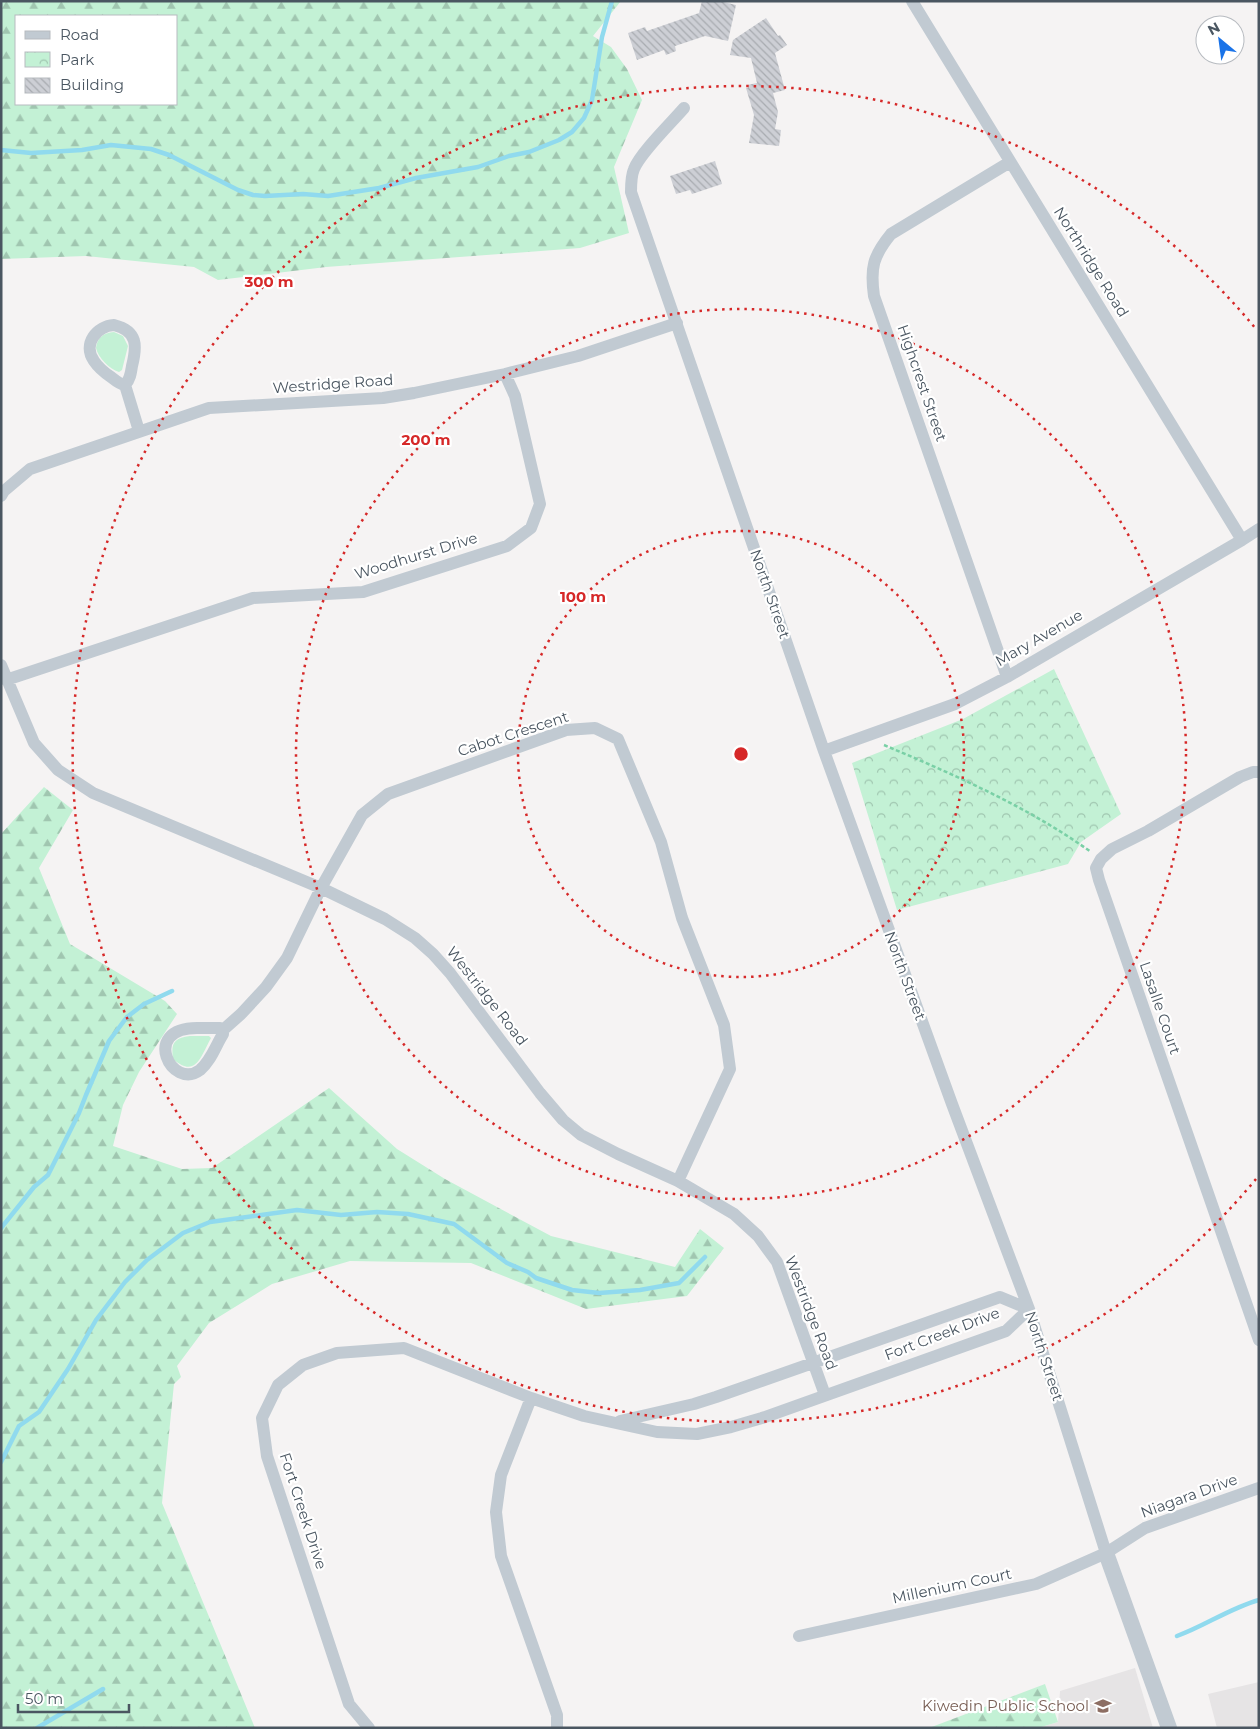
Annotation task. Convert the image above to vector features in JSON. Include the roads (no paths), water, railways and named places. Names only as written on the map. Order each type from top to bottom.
[{"type":"street","name":"Northridge Road","points":[[912,1],[1242,540]]},
{"type":"street","name":"North Street","points":[[684,108],[641,157],[634,168],[631,192],[824,751],[952,1104],[1029,1309],[1106,1553],[1169,1728]]},
{"type":"street","name":"Highcrest Street","points":[[1007,677],[874,296],[871,279],[873,262],[880,247],[891,234],[1010,162]]},
{"type":"street","name":"Westridge Road","points":[[1,496],[4,491],[30,469],[209,408],[383,398],[505,374],[578,356],[677,323]]},
{"type":"street","points":[[114,325],[129,331],[136,345],[130,375],[125,385],[104,371],[90,354],[91,340],[94,334],[107,326],[114,325]]},
{"type":"street","name":"Woodhurst Drive","points":[[6,680],[253,598],[363,592],[507,546],[531,528],[540,504],[516,396],[505,374]]},
{"type":"street","points":[[125,385],[138,431]]},
{"type":"street","name":"Mary Avenue","points":[[824,751],[955,704],[1007,677],[1259,529]]},
{"type":"street","name":"Westridge Road","points":[[1,665],[34,744],[58,770],[93,792],[321,888],[385,919],[414,938],[433,954],[466,993],[540,1094],[563,1120],[581,1134],[618,1154],[678,1181],[734,1214],[758,1236],[777,1262],[825,1395]]},
{"type":"street","name":"Cabot Crescent","points":[[223,1030],[189,1028],[175,1032],[169,1036],[166,1044],[165,1051],[170,1065],[176,1071],[183,1073],[191,1074],[198,1071],[209,1059],[223,1034],[223,1030],[241,1014],[266,986],[287,958],[321,888],[362,815],[388,794],[566,730],[595,728],[618,739],[661,842],[682,918],[724,1025],[730,1069],[678,1181]]},
{"type":"street","name":"Lasalle Court","points":[[1259,772],[1253,772],[1240,777],[1148,831],[1112,849],[1100,859],[1096,868],[1259,1340]]},
{"type":"street","name":"Fort Creek Drive","points":[[369,1728],[349,1704],[267,1456],[262,1418],[278,1385],[303,1365],[337,1353],[404,1348],[530,1398],[584,1416],[658,1432],[697,1434],[731,1427],[1006,1331],[1029,1309],[1000,1297],[694,1404],[615,1422]]},
{"type":"street","points":[[530,1398],[501,1475],[496,1512],[502,1556],[557,1715],[557,1728]]},
{"type":"street","name":"Niagara Drive","points":[[1106,1553],[1145,1528],[1259,1488]]},
{"type":"street","name":"Millenium Court","points":[[799,1636],[1036,1584],[1106,1553]]},
{"type":"waterway","points":[[1,150],[31,153],[82,150],[111,145],[151,149],[169,155],[238,190],[253,195],[265,196],[303,194],[328,196],[379,188],[416,178],[478,167],[509,156],[529,152],[559,140],[572,132],[584,118],[592,100],[602,37],[612,1]]},
{"type":"waterway","points":[[1,1228],[34,1187],[48,1175],[79,1113],[109,1041],[127,1017],[144,1004],[172,991]]},
{"type":"waterway","points":[[1,1462],[19,1426],[39,1412],[68,1369],[96,1320],[125,1282],[147,1260],[183,1233],[210,1222],[297,1210],[341,1215],[377,1212],[408,1214],[454,1224],[507,1263],[528,1272],[536,1278],[572,1290],[599,1293],[640,1290],[679,1283],[705,1257]]},
{"type":"waterway","points":[[1177,1636],[1248,1603],[1259,1600]]},
{"type":"waterway","points":[[37,1728],[103,1689]]},
{"type":"place","name":"Kiwedin Public School","points":[[1103,1706]]}]
